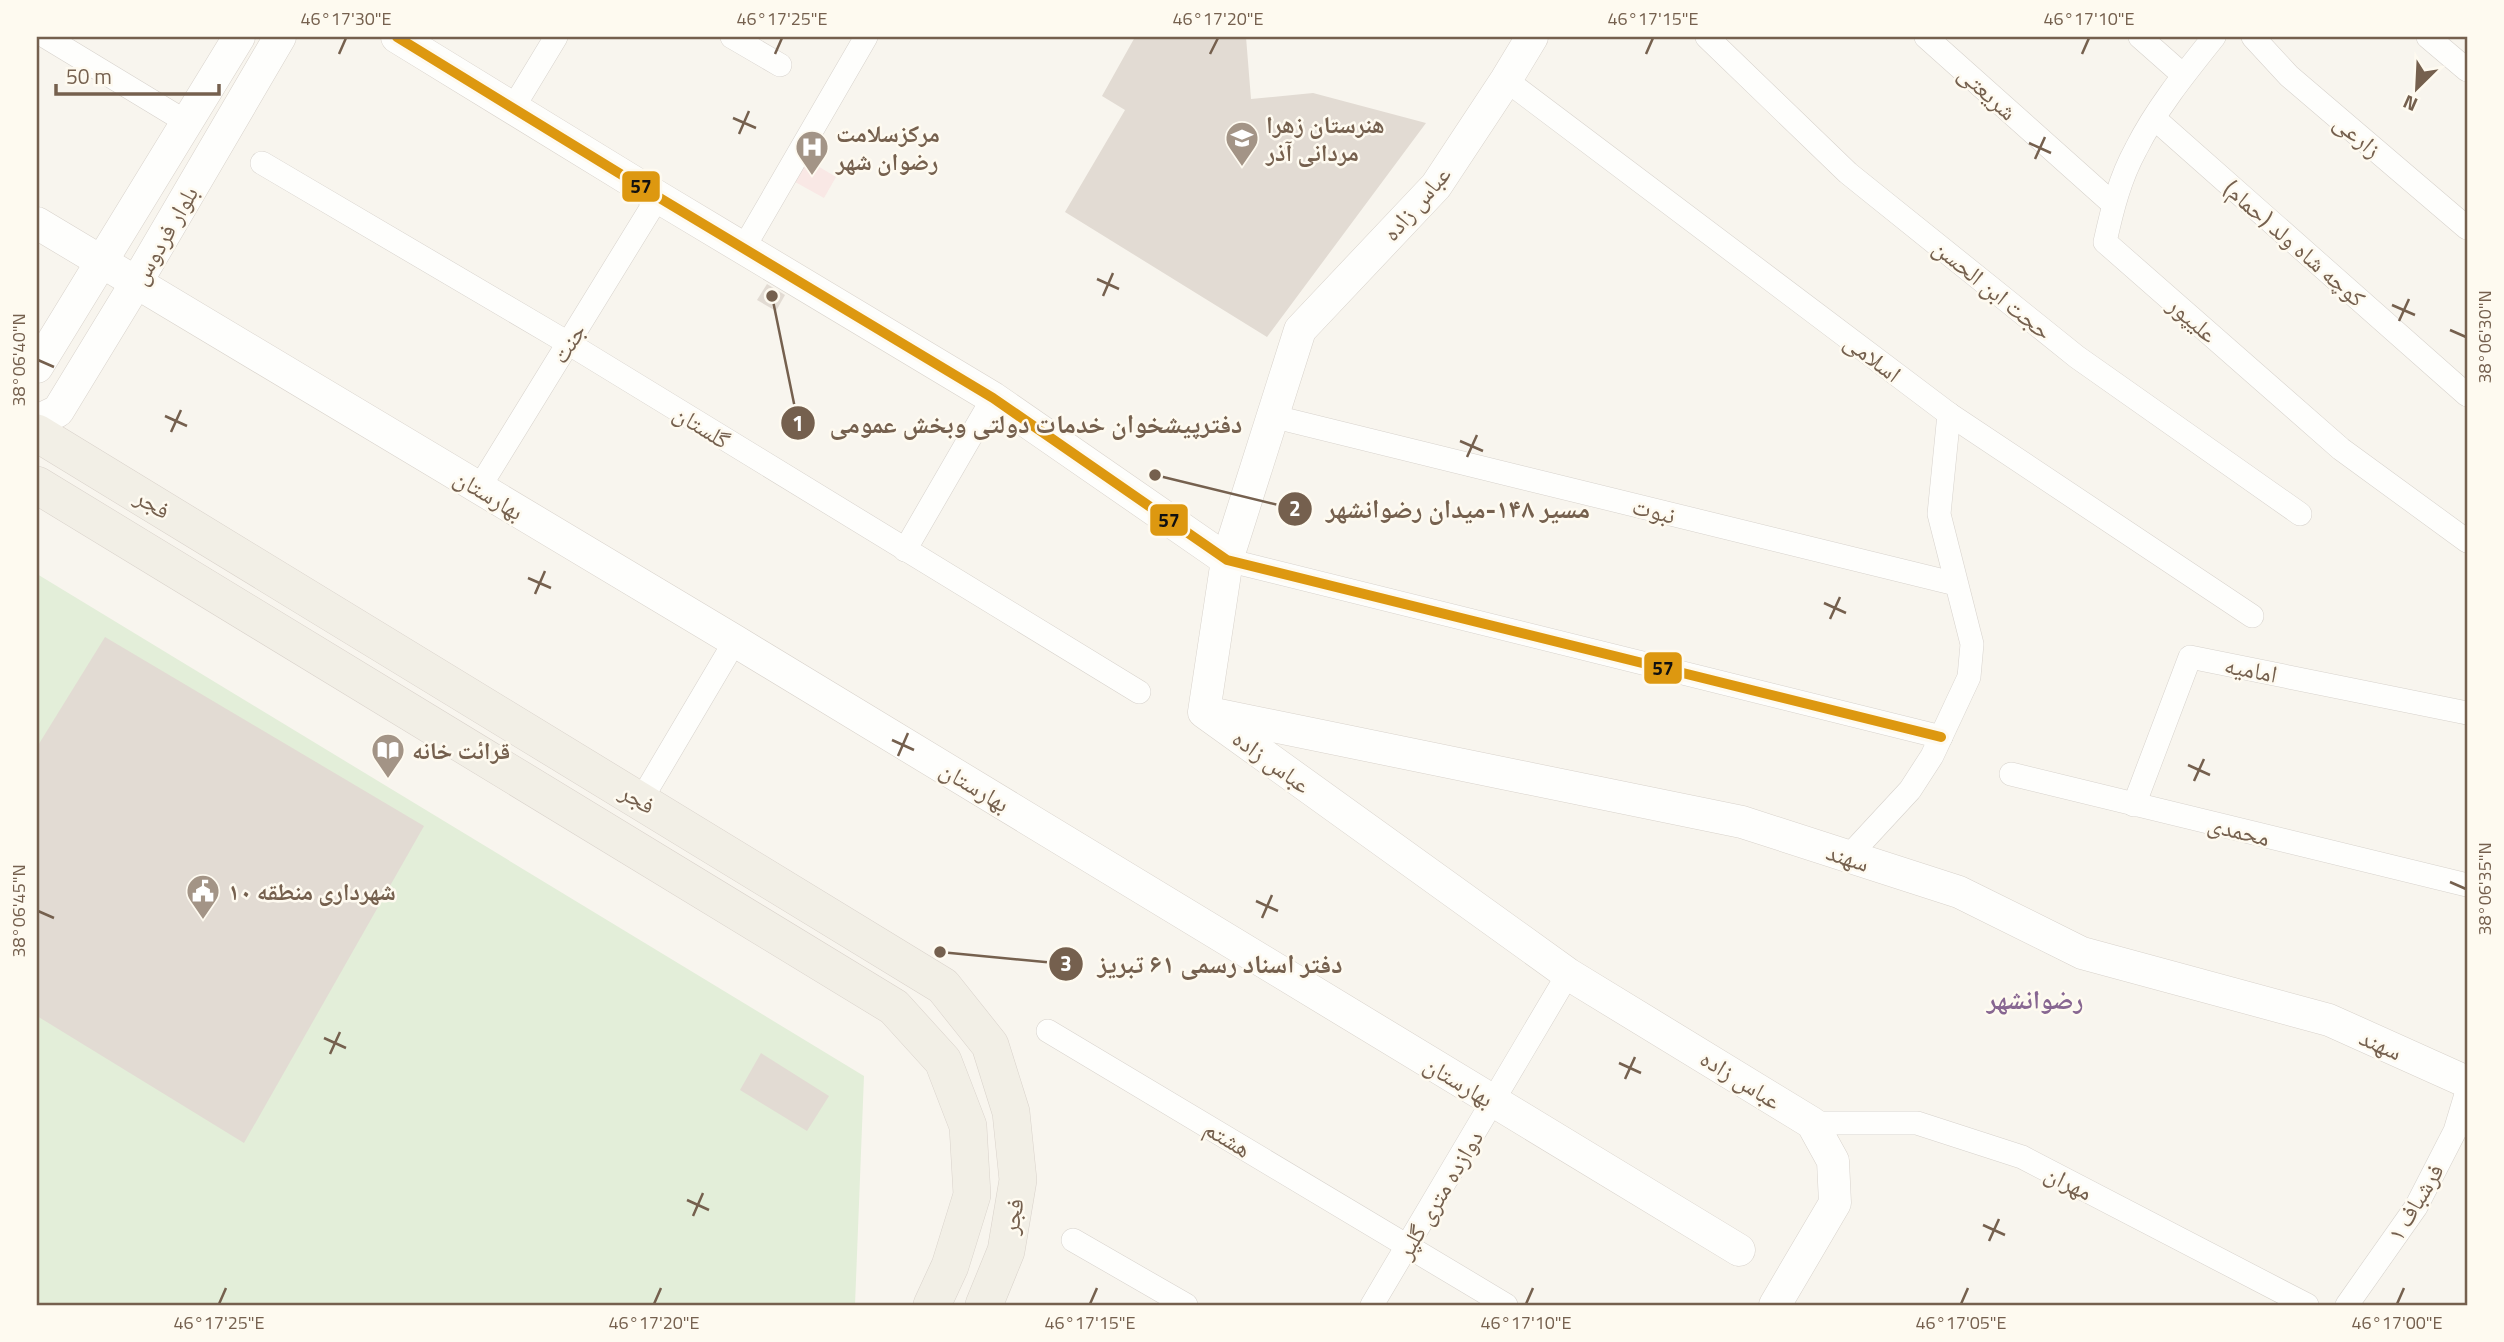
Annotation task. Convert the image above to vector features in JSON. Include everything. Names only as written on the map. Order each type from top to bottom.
[{"type":"main road","name":"فجر","points":[[37,433],[943,986],[990,1045],[1011,1112],[1018,1180],[1006,1251],[984,1305]]},
{"type":"main road","name":"فجر","points":[[37,485],[894,1007],[943,1061],[968,1126],[972,1195],[950,1266],[932,1305]]},
{"type":"main road","points":[[618,839],[641,800]]},
{"type":"street","points":[[46,37],[219,140]]},
{"type":"street","name":"بلوار فردوس","points":[[37,366],[239,37]]},
{"type":"street","name":"بلوار فردوس","points":[[37,421],[58,411],[280,37]]},
{"type":"street","points":[[397,37],[993,398],[1227,560],[1941,737]]},
{"type":"street","points":[[513,108],[556,37]]},
{"type":"street","points":[[732,37],[780,65]]},
{"type":"street","points":[[743,248],[866,37]]},
{"type":"street","name":"عباس زاده","points":[[1532,37],[1436,186],[1300,330],[1227,560],[1204,712],[1568,974],[1812,1123],[1833,1161],[1835,1203],[1775,1305]]},
{"type":"street","name":"حجت ابن الحسن","points":[[1707,37],[1848,173],[2077,357],[2300,513]]},
{"type":"street","name":"شریعتی","points":[[1926,37],[2113,204]]},
{"type":"street","points":[[2140,37],[2183,75]]},
{"type":"street","name":"علیپور","points":[[2214,37],[2183,75],[2136,149],[2113,204],[2105,242],[2341,449],[2467,541]]},
{"type":"street","name":"زارعی","points":[[2253,37],[2289,76],[2467,228]]},
{"type":"street","points":[[2428,37],[2467,70]]},
{"type":"street","name":"اسلامی","points":[[1506,80],[1949,414],[2252,617]]},
{"type":"street","name":"کوچه شاه ولد (حمام)","points":[[2155,119],[2467,395]]},
{"type":"street","name":"گلستان","points":[[262,163],[568,344],[1139,692]]},
{"type":"street","name":"جنت","points":[[479,488],[658,197]]},
{"type":"street","points":[[37,223],[101,262]]},
{"type":"street","name":"بهارستان","points":[[101,262],[735,641],[1739,1250]]},
{"type":"street","points":[[905,550],[993,398]]},
{"type":"street","points":[[1848,857],[1910,790],[1932,756],[1969,677],[1972,644],[1939,514],[1949,414]]},
{"type":"street","name":"نبوت","points":[[1271,416],[1956,584]]},
{"type":"street","points":[[641,800],[735,641]]},
{"type":"street","name":"امامیه","points":[[2134,805],[2190,657],[2467,713]]},
{"type":"street","name":"سهند","points":[[1204,712],[1742,822],[1959,892],[2082,953],[2329,1020],[2467,1082]]},
{"type":"street","name":"محمدی","points":[[2011,774],[2467,885]]},
{"type":"street","name":"دوازده متری گلپر","points":[[1372,1305],[1568,974]]},
{"type":"street","name":"هشتم","points":[[1048,1031],[1506,1305]]},
{"type":"street","name":"فرشباف ۱","points":[[2347,1305],[2416,1207],[2455,1132],[2467,1091]]},
{"type":"street","name":"مهران","points":[[1812,1123],[1917,1123],[2022,1157],[2307,1305]]},
{"type":"street","points":[[1073,1240],[1186,1305]]},
{"type":"shaded area","name":"مرکزسلامت رضوان شهر","points":[[801,156],[836,177],[824,198],[788,178]]},
{"type":"green space","points":[[37,574],[864,1076],[855,1305],[37,1305]]},
{"type":"building","name":"هنرستان زهرا مردانی آذر","points":[[1135,37],[1246,37],[1251,99],[1313,93],[1426,123],[1267,337],[1065,212],[1125,110],[1102,96]]},
{"type":"building","points":[[767,284],[785,295],[776,311],[757,300]]},
{"type":"building","name":"شهرداری منطقه ۱۰","points":[[105,637],[424,826],[244,1143],[37,1016],[37,747]]},
{"type":"building","points":[[761,1053],[829,1096],[807,1131],[740,1090]]},
{"type":"transit line","name":"57","points":[[397,37],[993,398],[1227,560],[1941,737]]},
{"type":"place","name":"هنرستان زهرا مردانی آذر","points":[[1242,168]]},
{"type":"place","name":"مرکزسلامت رضوان شهر","points":[[812,177]]},
{"type":"place","name":"دفترپیشخوان خدمات دولتی وبخش عمومی","points":[[772,296]]},
{"type":"place","name":"مسیر ۱۴۸-میدان رضوانشهر","points":[[1155,475]]},
{"type":"place","name":"قرائت خانه","points":[[388,780]]},
{"type":"place","name":"شهرداری منطقه ۱۰","points":[[203,921]]},
{"type":"place","name":"دفتر اسناد رسمی ۶۱ تبریز","points":[[940,952]]},
{"type":"district","name":"رضوانشهر","points":[[2035,999]]}]
